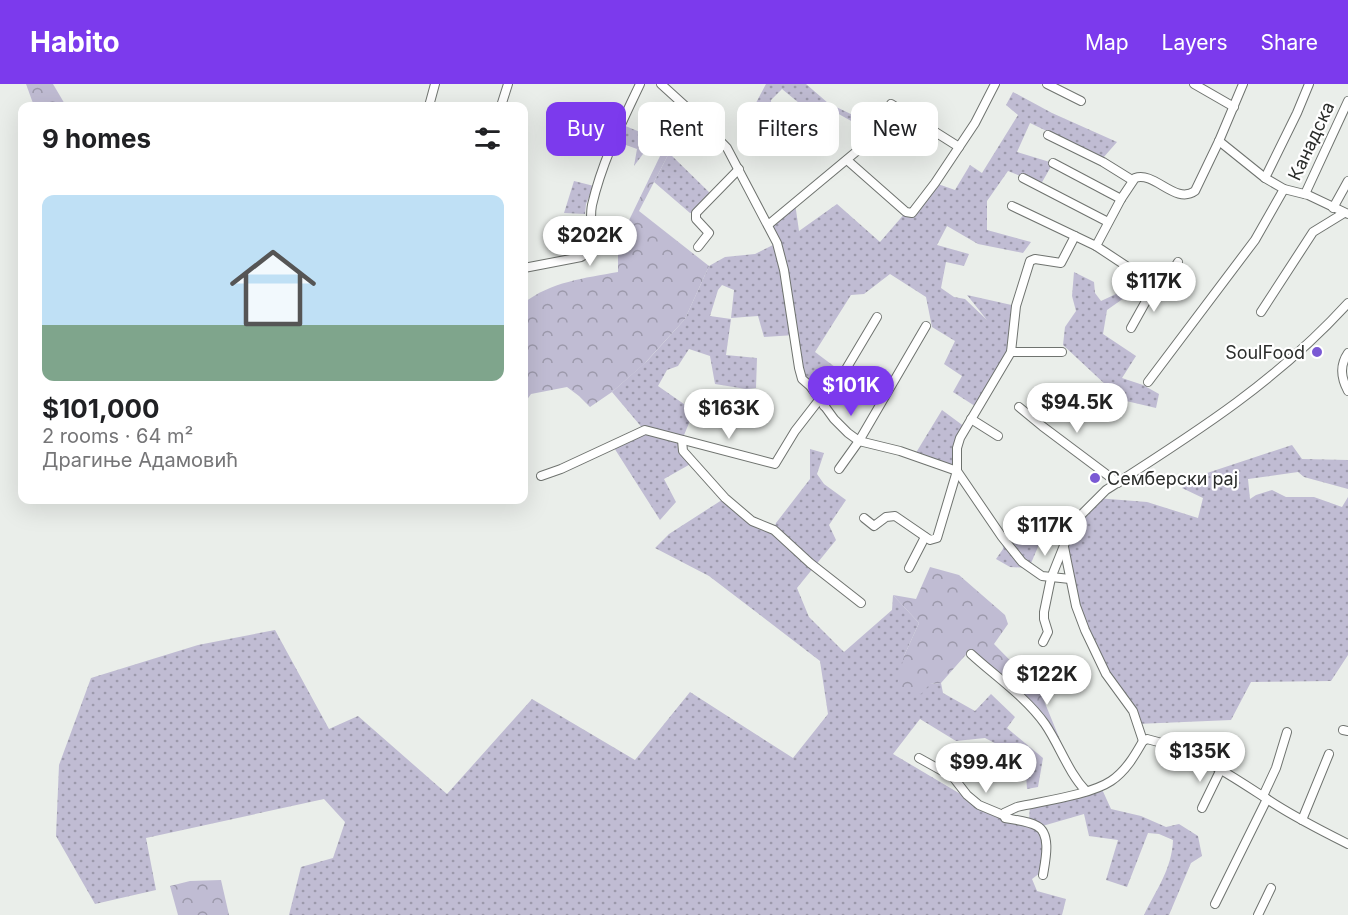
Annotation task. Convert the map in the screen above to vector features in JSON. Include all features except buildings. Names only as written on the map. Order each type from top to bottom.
[{"type":"street","points":[[430,102],[435,84]]},
{"type":"street","points":[[502,102],[508,84]]},
{"type":"street","points":[[528,267],[580,257],[590,251],[591,214],[597,184],[612,141],[640,84]]},
{"type":"street","points":[[661,84],[721,140],[768,225],[777,243],[784,270],[802,380],[810,386],[821,403],[848,433],[859,441],[900,451],[957,471],[1022,562],[1036,573],[1051,578],[1070,579]]},
{"type":"street","points":[[847,160],[909,213],[925,197],[959,147],[995,84]]},
{"type":"street","points":[[1047,84],[1081,101]]},
{"type":"street","points":[[1194,84],[1234,107]]},
{"type":"street","points":[[1096,246],[1132,180],[1139,176],[1144,176],[1183,195],[1192,194],[1219,141],[1243,84]]},
{"type":"street","points":[[1265,178],[1298,113],[1309,84]]},
{"type":"street","name":"Канадска","points":[[1305,194],[1348,101]]},
{"type":"street","points":[[938,134],[959,147]]},
{"type":"street","points":[[1048,135],[1103,162],[1132,180]]},
{"type":"street","points":[[1219,141],[1265,178],[1284,189],[1305,194],[1346,213]]},
{"type":"street","points":[[768,225],[852,156]]},
{"type":"street","points":[[1053,163],[1121,200]]},
{"type":"street","points":[[698,247],[709,233],[696,219],[696,213],[739,169]]},
{"type":"street","points":[[1023,178],[1108,222]]},
{"type":"street","points":[[1333,208],[1348,181]]},
{"type":"street","points":[[1148,382],[1255,240],[1284,189]]},
{"type":"street","points":[[1012,206],[1096,246],[1158,287],[1169,277],[1178,262]]},
{"type":"street","points":[[1262,312],[1313,232],[1346,213]]},
{"type":"street","points":[[864,518],[874,526],[886,517],[895,516],[925,537],[933,540],[939,535],[957,471],[957,448],[960,438],[1011,352],[1016,306],[1030,261],[1035,259],[1061,263],[1075,236]]},
{"type":"street","points":[[1131,328],[1155,285]]},
{"type":"street","points":[[1043,642],[1048,632],[1044,612],[1051,578],[1079,517],[1096,498],[1214,420],[1273,376],[1322,332],[1348,303]]},
{"type":"street","points":[[541,476],[561,470],[645,430],[776,463],[795,431],[821,403],[877,317]]},
{"type":"street","points":[[839,469],[859,441],[926,326]]},
{"type":"street","points":[[1011,352],[1062,352]]},
{"type":"street","points":[[1348,353],[1342,362],[1341,371],[1348,391]]},
{"type":"street","points":[[1019,407],[1118,483]]},
{"type":"street","points":[[971,419],[998,436]]},
{"type":"street","points":[[682,440],[684,451],[725,498],[752,522],[774,530],[810,563],[861,603]]},
{"type":"street","points":[[909,568],[925,537]]},
{"type":"street","points":[[1064,546],[1076,606],[1085,630],[1106,674],[1133,711],[1143,741]]},
{"type":"street","points":[[971,654],[1032,708],[1044,724],[1076,780],[1086,791]]},
{"type":"street","points":[[1215,904],[1265,797],[1287,732]]},
{"type":"street","points":[[1003,815],[1017,807],[1101,787],[1120,774],[1143,741],[1147,739],[1184,749],[1221,768],[1265,797],[1348,844]]},
{"type":"street","points":[[1302,819],[1329,754]]},
{"type":"street","points":[[919,758],[953,777],[967,795],[979,805],[1005,818],[1039,827],[1044,832],[1046,856],[1043,875]]},
{"type":"street","points":[[1202,808],[1221,768]]},
{"type":"street","points":[[1258,915],[1271,888]]},
{"type":"green space","points":[[26,84],[53,84],[64,102],[33,102]]},
{"type":"green space","points":[[766,84],[806,84],[827,102],[798,102],[782,89],[771,102],[756,102]]},
{"type":"green space","points":[[1013,92],[1052,113],[1117,142],[1103,158],[1030,123],[1017,152],[1053,163],[1041,184],[1008,171],[987,201],[987,230],[1031,242],[1023,253],[978,244],[947,226],[937,245],[969,254],[964,266],[946,262],[941,288],[954,297],[965,299],[987,320],[967,295],[1016,306],[1012,344],[978,408],[953,392],[962,376],[944,364],[955,341],[932,327],[926,297],[890,274],[864,294],[851,295],[815,352],[843,373],[824,406],[802,379],[795,335],[764,337],[758,316],[731,318],[734,290],[722,285],[718,290],[710,316],[731,319],[726,355],[757,358],[756,388],[746,389],[715,384],[710,356],[689,349],[678,366],[667,370],[658,386],[694,411],[682,440],[694,462],[664,479],[676,502],[660,520],[611,443],[644,430],[612,392],[647,361],[685,319],[709,266],[725,257],[755,254],[777,243],[768,225],[795,203],[799,231],[837,204],[880,242],[935,183],[955,190],[970,165],[982,173],[1018,115],[1006,105]]},
{"type":"green space","points":[[839,108],[851,114],[851,121],[839,114]]},
{"type":"green space","points":[[626,126],[638,131],[638,156],[642,156],[634,166],[637,149],[626,145]]},
{"type":"green space","points":[[660,156],[667,156],[639,211],[709,266],[685,319],[644,364],[612,392],[590,407],[567,387],[531,394],[528,398],[528,300],[556,286],[618,272],[618,251],[599,245],[596,238],[606,237],[619,241]]},
{"type":"green space","points":[[667,156],[672,156],[713,196],[696,213],[690,213],[654,182]]},
{"type":"green space","points":[[574,181],[594,186],[586,204],[585,214],[564,213]]},
{"type":"green space","points":[[1074,272],[1094,282],[1095,293],[1101,301],[1116,294],[1124,298],[1107,310],[1103,334],[1136,356],[1122,378],[1143,385],[1159,394],[1156,408],[1122,400],[1063,345],[1065,327],[1076,311],[1072,296]]},
{"type":"green space","points":[[942,410],[965,427],[960,438],[957,471],[914,456]]},
{"type":"green space","points":[[1292,445],[1302,459],[1348,460],[1348,489],[1304,477],[1298,472],[1248,479],[1250,499],[1272,490],[1286,497],[1314,497],[1342,507],[1348,497],[1348,655],[1331,681],[1251,682],[1231,720],[1137,724],[1085,630],[1064,546],[1096,498],[1147,502],[1198,518],[1203,498],[1182,488],[1192,478]]},
{"type":"green space","points":[[810,449],[824,453],[817,474],[824,484],[846,500],[829,525],[836,540],[797,588],[809,617],[844,652],[892,610],[893,595],[919,623],[904,656],[930,684],[941,683],[943,693],[975,711],[991,694],[1015,717],[1007,728],[1043,758],[1038,787],[1027,789],[1025,759],[985,738],[956,741],[920,719],[893,754],[979,805],[1029,822],[1030,804],[1101,787],[1111,809],[1141,816],[1166,827],[1179,824],[1198,836],[1202,856],[1191,863],[1169,915],[1144,915],[1167,870],[1173,840],[1159,834],[1148,833],[1127,887],[1106,880],[1118,840],[1089,836],[1084,814],[1039,827],[1045,839],[1040,873],[1032,879],[1037,891],[1066,899],[1062,915],[289,915],[301,867],[333,858],[345,822],[324,799],[146,838],[156,890],[95,904],[56,836],[59,765],[91,678],[198,645],[275,630],[329,729],[358,716],[447,794],[532,699],[635,760],[690,692],[793,758],[828,714],[820,661],[709,576],[655,548],[669,534],[725,498],[752,521],[774,529],[776,523],[810,479]]},
{"type":"green space","points":[[1020,508],[1049,521],[1029,568],[1010,567],[996,559],[1003,549],[1002,537]]},
{"type":"green space","points":[[930,567],[959,575],[1005,615],[1008,624],[994,644],[1040,691],[1063,747],[970,650],[941,683],[930,684],[921,694],[896,689],[904,656],[919,623],[893,595],[916,599]]},
{"type":"green space","points":[[221,880],[229,915],[178,915],[170,886],[190,881]]},
{"type":"place","name":"SoulFood","points":[[1317,352]]},
{"type":"place","name":"Семберски рај","points":[[1095,478]]}]
